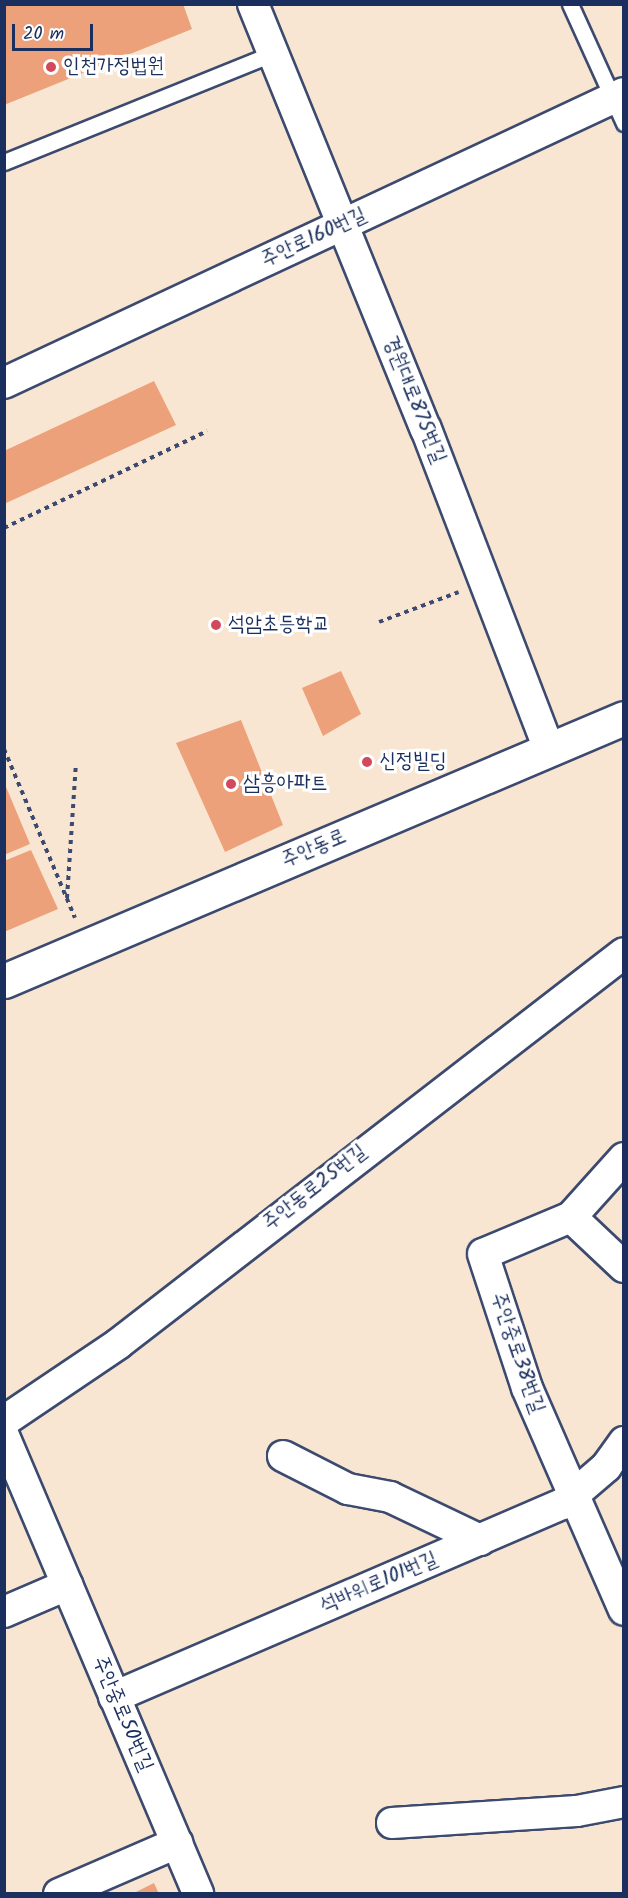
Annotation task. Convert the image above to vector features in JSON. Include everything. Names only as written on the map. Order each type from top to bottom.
[{"type":"street","name":"경원대로875번길","points":[[253,4],[343,224],[549,750]]},
{"type":"street","name":"주안로160번길","points":[[4,383],[343,224],[619,106]]},
{"type":"street","name":"주안동로","points":[[4,981],[624,718]]},
{"type":"street","name":"주안동로25번길","points":[[4,1421],[118,1344],[624,952]]},
{"type":"street","name":"주안중로38번길","points":[[624,1158],[571,1217],[483,1254],[526,1388],[624,1610]]},
{"type":"street","points":[[571,1217],[624,1267]]},
{"type":"street","name":"주안중로50번길","points":[[4,1436],[198,1893]]},
{"type":"street","name":"석바위로101번길","points":[[114,1697],[480,1540],[573,1496],[624,1442]]},
{"type":"street","points":[[283,1456],[348,1490],[390,1497],[480,1540]]},
{"type":"street","points":[[4,1612],[67,1585]]},
{"type":"street","points":[[392,1823],[577,1811],[624,1802]]},
{"type":"street","points":[[59,1893],[177,1843]]},
{"type":"lane","points":[[570,4],[619,106]]},
{"type":"lane","points":[[4,162],[274,53]]},
{"type":"path","points":[[4,528],[207,431]]},
{"type":"path","points":[[379,622],[484,582]]},
{"type":"path","points":[[4,749],[87,946]]},
{"type":"path","points":[[67,899],[76,764]]},
{"type":"building","name":"인천가정법원","points":[[4,4],[183,4],[192,29],[4,105]]},
{"type":"building","points":[[154,381],[176,425],[4,504],[4,451]]},
{"type":"building","points":[[341,671],[361,714],[323,736],[302,688]]},
{"type":"building","name":"삼흥아파트","points":[[241,720],[283,825],[225,852],[176,743]]},
{"type":"building","points":[[4,782],[30,844],[4,855]]},
{"type":"building","points":[[31,850],[58,909],[4,932],[4,861]]},
{"type":"building","points":[[154,1883],[159,1894],[132,1894]]},
{"type":"place","name":"인천가정법원","points":[[51,67]]},
{"type":"place","name":"석암초등학교","points":[[216,625]]},
{"type":"place","name":"신정빌딩","points":[[367,762]]},
{"type":"place","name":"삼흥아파트","points":[[231,784]]}]
